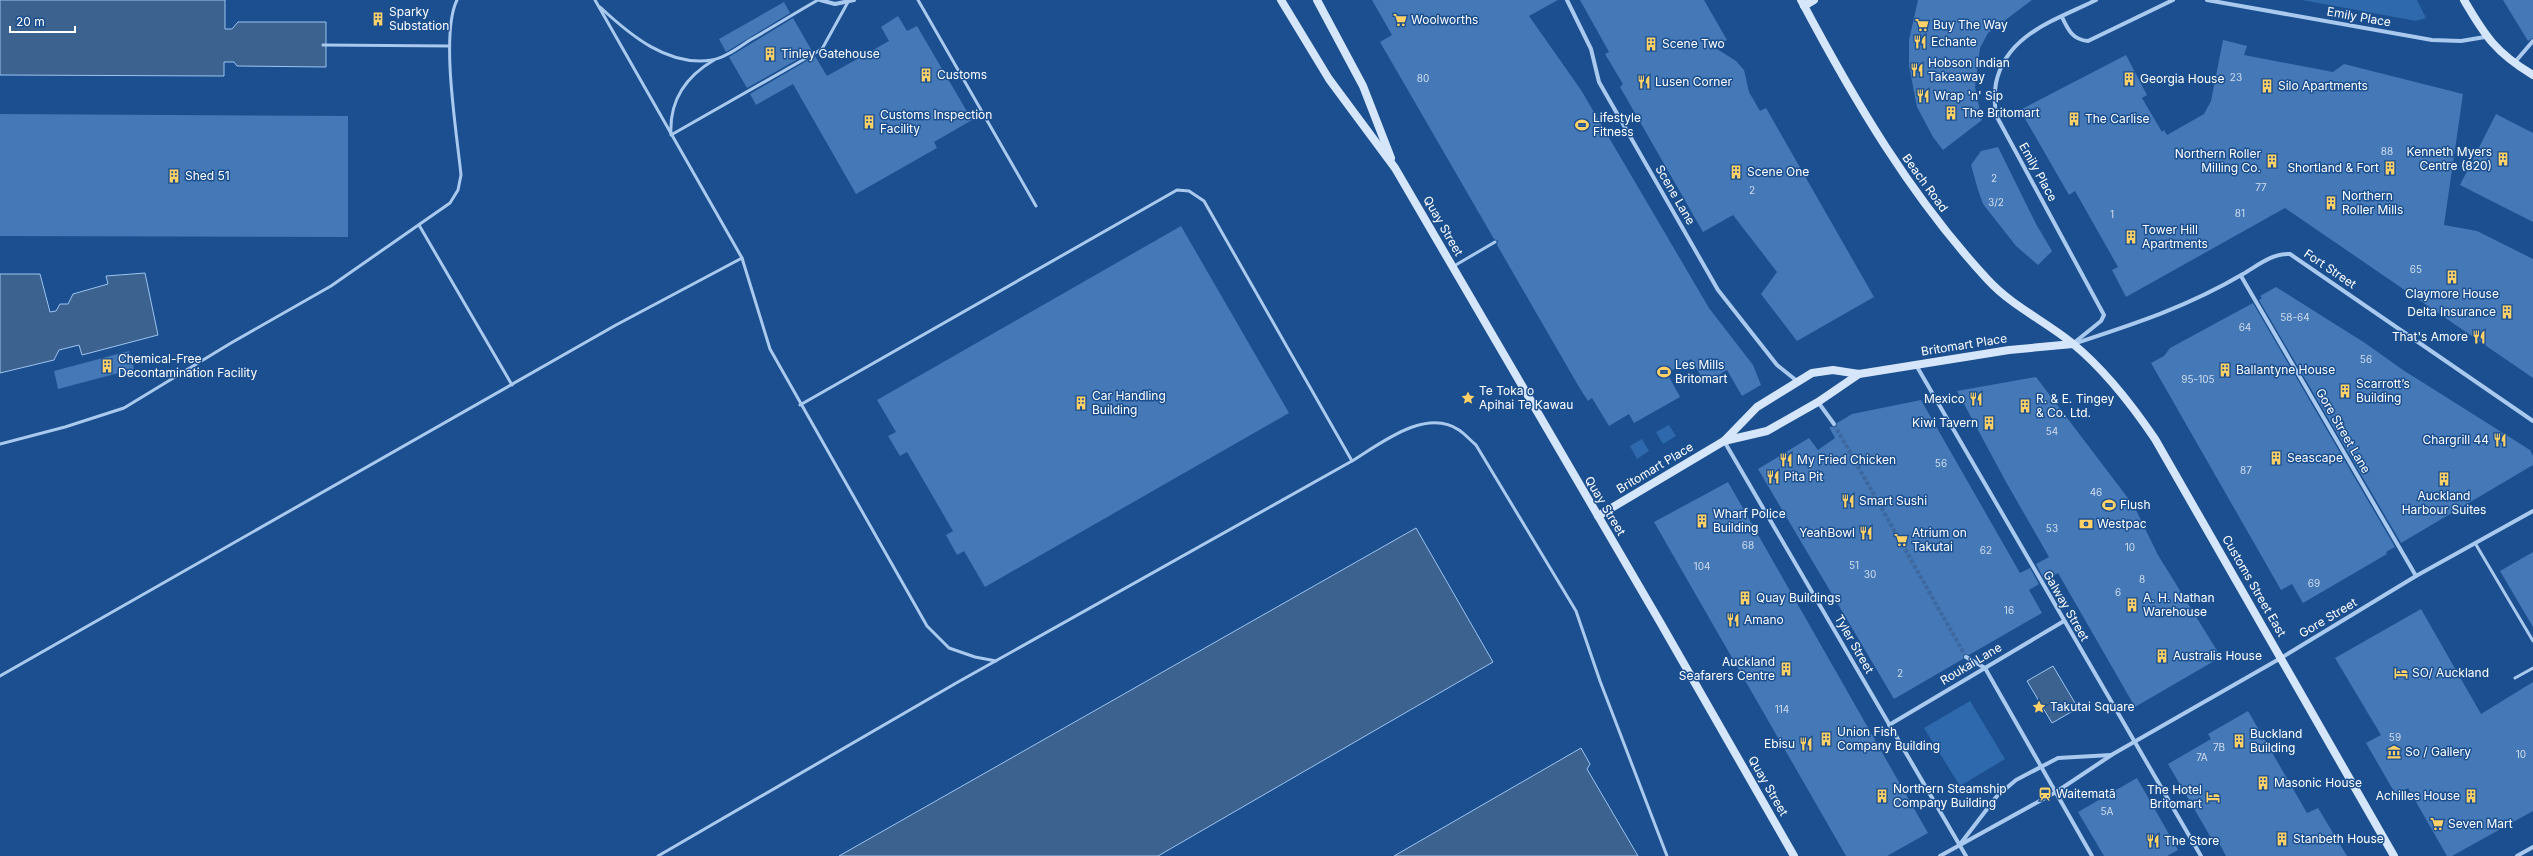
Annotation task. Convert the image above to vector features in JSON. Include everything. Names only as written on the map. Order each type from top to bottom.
[{"type":"main road","name":"Quay Street","points":[[1281,0],[1329,79],[1395,168],[1794,856]]},
{"type":"main road","name":"Quay Street","points":[[1317,0],[1363,86],[1395,168]]},
{"type":"main road","points":[[1802,3],[1814,0]]},
{"type":"main road","points":[[2464,0],[2485,37],[2514,63],[2533,75]]},
{"type":"main road","name":"Beach Road","points":[[1802,3],[1870,124],[1924,202],[1956,243],[1989,280],[2006,296],[2073,344]]},
{"type":"main road","name":"Britomart Place","points":[[1598,516],[1724,441],[1757,407],[1797,381],[1822,370],[1859,374],[2009,350],[2073,344]]},
{"type":"main road","name":"Customs Street East","points":[[2073,344],[2126,400],[2155,439],[2394,856]]},
{"type":"main road","name":"Britomart Place","points":[[1724,441],[1767,431],[1818,402],[1859,374]]},
{"type":"street","points":[[819,0],[828,3],[848,2],[854,0]]},
{"type":"street","name":"Scene Lane","points":[[1567,0],[1591,49],[1599,82],[1718,290],[1777,365],[1797,381]]},
{"type":"street","name":"Emily Place","points":[[2073,344],[2101,321],[2104,315],[1997,117],[1994,102],[2000,68],[2010,50],[2028,34],[2096,0]]},
{"type":"street","points":[[2062,17],[2070,33],[2075,38],[2088,41],[2172,0]]},
{"type":"street","name":"Emily Place","points":[[2207,0],[2432,40],[2461,41],[2485,37]]},
{"type":"street","points":[[2514,63],[2533,41]]},
{"type":"street","name":"Fort Street","points":[[2073,344],[2175,310],[2241,276],[2274,256],[2290,254],[2533,421]]},
{"type":"street","name":"Gore Street Lane","points":[[2241,276],[2416,576]]},
{"type":"street","name":"Galway Street","points":[[1916,365],[2201,856]]},
{"type":"street","points":[[1818,402],[1834,424]]},
{"type":"street","name":"Tyler Street","points":[[1724,441],[1966,856]]},
{"type":"street","name":"Gore Street","points":[[1940,856],[2056,792],[2113,754],[2281,658],[2416,576],[2533,511]]},
{"type":"street","name":"Roukai Lane","points":[[1890,724],[2064,621]]},
{"type":"street","points":[[1966,657],[1985,668],[2092,856]]},
{"type":"street","name":"Gore Street","points":[[1960,845],[1997,796],[2016,780],[2058,758],[2113,754]]},
{"type":"street","points":[[2517,856],[2533,847]]},
{"type":"lane","points":[[0,444],[65,427],[124,408],[231,343],[331,286],[450,203],[458,190],[461,175],[449,46],[451,12],[457,0]]},
{"type":"lane","points":[[595,0],[742,258],[770,348],[800,405],[927,626],[949,648],[975,657],[996,661]]},
{"type":"lane","points":[[671,135],[670,119],[675,100],[697,70],[819,0]]},
{"type":"lane","points":[[918,0],[1036,206]]},
{"type":"lane","points":[[671,135],[822,49],[848,2]]},
{"type":"lane","points":[[598,5],[630,36],[675,58],[694,61],[714,60]]},
{"type":"lane","points":[[323,45],[449,46]]},
{"type":"lane","points":[[800,405],[1177,190],[1189,191],[1204,201],[1352,461]]},
{"type":"lane","points":[[419,225],[512,384]]},
{"type":"lane","points":[[1453,267],[1495,242]]},
{"type":"lane","points":[[0,676],[512,384],[742,258]]},
{"type":"lane","points":[[658,856],[996,661],[1410,428],[1434,422],[1458,429],[1476,444],[1576,611],[1600,682],[1667,856]]},
{"type":"lane","points":[[2475,543],[2533,641]]},
{"type":"lane","points":[[2515,678],[2533,668]]},
{"type":"shaded area","points":[[0,0],[225,0],[225,29],[232,29],[238,22],[326,22],[326,67],[237,66],[234,62],[224,62],[224,76],[0,75]]},
{"type":"shaded area","points":[[2302,0],[2417,0],[2426,18],[2416,21]]},
{"type":"shaded area","points":[[145,273],[158,335],[82,355],[79,345],[59,350],[54,360],[0,373],[0,274],[40,274],[50,312],[56,311],[60,304],[68,304],[73,294],[108,284],[106,276]]},
{"type":"shaded area","points":[[1669,425],[1676,436],[1663,444],[1656,432]]},
{"type":"shaded area","points":[[1642,439],[1649,451],[1637,459],[1630,446]]},
{"type":"shaded area","points":[[1416,528],[1493,662],[1158,856],[839,856]]},
{"type":"shaded area","points":[[2053,666],[2078,708],[2052,723],[2027,681]]},
{"type":"shaded area","points":[[1970,701],[2005,759],[1960,786],[1924,728]]},
{"type":"shaded area","points":[[1581,748],[1590,764],[1587,769],[1638,856],[1394,856]]},
{"type":"building","points":[[1372,0],[1558,0],[1529,16],[1581,90],[1709,308],[1753,365],[1761,385],[1742,396],[1727,370],[1705,383],[1691,359],[1667,373],[1680,397],[1634,423],[1629,414],[1609,426],[1592,398],[1588,401],[1579,387],[1497,245],[1498,241],[1494,239],[1380,42],[1392,35]]},
{"type":"building","name":"Scene One","points":[[1580,0],[1704,0],[1727,40],[1714,47],[1736,61],[1744,70],[1749,92],[1760,111],[1766,108],[1874,297],[1797,341],[1761,294],[1777,272],[1733,215],[1703,232],[1620,87],[1623,84],[1605,54],[1609,52]]},
{"type":"building","points":[[1918,0],[2032,0],[1988,33],[1980,48],[1975,87],[1982,120],[1943,150],[1933,137],[1917,107],[1909,66],[1909,40]]},
{"type":"building","points":[[2503,0],[2533,0],[2533,38],[2528,41]]},
{"type":"building","points":[[784,2],[790,13],[726,52],[719,39]]},
{"type":"building","name":"Customs Inspection Facility","points":[[898,16],[907,31],[917,26],[972,120],[934,142],[937,148],[856,194],[793,84],[756,105],[750,94],[815,56],[827,76],[889,41],[881,27]]},
{"type":"building","points":[[793,18],[812,51],[747,88],[729,57]]},
{"type":"building","points":[[2223,40],[2247,46],[2244,55],[2333,72],[2344,64],[2463,94],[2444,225],[2477,231],[2533,259],[2533,378],[2285,208],[2126,297],[2112,270],[2118,267],[2075,191],[2069,195],[2020,110],[2126,55],[2147,95],[2142,98],[2162,132],[2164,130],[2167,135],[2204,114],[2211,101]]},
{"type":"building","name":"Shed 51","points":[[0,114],[348,116],[348,237],[0,236]]},
{"type":"building","name":"Kenneth Myers Centre (820)","points":[[2496,114],[2533,133],[2533,222],[2460,185]]},
{"type":"building","points":[[1998,147],[2036,224],[2052,251],[2038,265],[2016,246],[1983,204],[1978,190],[1971,165],[1981,151]]},
{"type":"building","name":"Car Handling Building","points":[[1181,226],[1289,413],[985,587],[964,551],[957,555],[946,535],[953,531],[907,452],[900,456],[888,436],[896,432],[877,400]]},
{"type":"building","points":[[2276,287],[2365,343],[2403,370],[2530,450],[2533,456],[2533,465],[2401,543],[2259,300],[2262,298],[2260,296]]},
{"type":"building","points":[[2253,303],[2395,547],[2386,552],[2387,554],[2303,603],[2292,584],[2281,590],[2151,363],[2164,356],[2170,348]]},
{"type":"building","name":"Chemical-Free Decontamination Facility","points":[[129,351],[134,369],[58,389],[54,371]]},
{"type":"building","points":[[2036,377],[2134,506],[2158,555],[2221,657],[2135,707],[2058,573],[2045,581],[2036,564],[2049,557],[2006,482],[1957,391]]},
{"type":"building","name":"Atrium on Takutai","points":[[1921,400],[2020,573],[2030,568],[2039,584],[2029,590],[2042,613],[1969,655],[1964,654],[1963,659],[1894,699],[1758,469],[1809,438],[1818,450],[1835,438],[1829,427],[1836,427],[1837,423],[1852,414]]},
{"type":"building","points":[[1728,482],[1928,833],[1887,856],[1846,856],[1654,522]]},
{"type":"building","points":[[2533,552],[2533,627],[2500,571]]},
{"type":"building","points":[[2421,609],[2481,714],[2533,682],[2533,811],[2452,856],[2447,856],[2408,788],[2396,795],[2366,743],[2381,735],[2335,658]]},
{"type":"building","points":[[2248,711],[2307,813],[2318,808],[2347,856],[2226,856],[2218,841],[2214,843],[2168,764],[2211,739],[2208,734]]},
{"type":"building","points":[[2137,778],[2178,850],[2167,856],[2104,856],[2078,812]]},
{"type":"tunnel","points":[[1834,424],[1966,657]]},
{"type":"place","name":"Sparky Substation","points":[[378,19]]},
{"type":"place","name":"Woolworths","points":[[1400,20]]},
{"type":"place","name":"Buy The Way","points":[[1922,25]]},
{"type":"place","name":"Echante","points":[[1920,42]]},
{"type":"place","name":"Scene Two","points":[[1651,44]]},
{"type":"place","name":"Tinley Gatehouse","points":[[770,54]]},
{"type":"place","name":"Hobson Indian Takeaway","points":[[1917,70]]},
{"type":"place","name":"Customs","points":[[926,75]]},
{"type":"place","name":"Georgia House","points":[[2129,79]]},
{"type":"place","name":"Lusen Corner","points":[[1644,82]]},
{"type":"place","name":"Silo Apartments","points":[[2267,86]]},
{"type":"place","name":"Wrap 'n' Sip","points":[[1923,96]]},
{"type":"place","name":"The Britomart","points":[[1951,113]]},
{"type":"place","name":"The Carlise","points":[[2074,119]]},
{"type":"place","name":"Customs Inspection Facility","points":[[869,122]]},
{"type":"place","name":"Lifestyle Fitness","points":[[1582,125]]},
{"type":"place","name":"Kenneth Myers Centre (820)","points":[[2503,159]]},
{"type":"place","name":"Northern Roller Milling Co.","points":[[2272,161]]},
{"type":"place","name":"Shortland & Fort","points":[[2390,168]]},
{"type":"place","name":"Scene One","points":[[1736,172]]},
{"type":"place","name":"Shed 51","points":[[174,176]]},
{"type":"place","name":"Northern Roller Mills","points":[[2331,203]]},
{"type":"place","name":"Tower Hill Apartments","points":[[2131,237]]},
{"type":"place","name":"Claymore House","points":[[2452,277]]},
{"type":"place","name":"Delta Insurance","points":[[2507,312]]},
{"type":"place","name":"That's Amore","points":[[2479,337]]},
{"type":"place","name":"Chemical-Free Decontamination Facility","points":[[107,366]]},
{"type":"place","name":"Ballantyne House","points":[[2225,370]]},
{"type":"place","name":"Les Mills Britomart","points":[[1664,372]]},
{"type":"place","name":"Scarrott’s Building","points":[[2345,391]]},
{"type":"place","name":"Te Toka o Apihai Te Kawau","points":[[1468,398]]},
{"type":"place","name":"Mexico","points":[[1976,399]]},
{"type":"place","name":"Car Handling Building","points":[[1081,403]]},
{"type":"place","name":"R. & E. Tingey & Co. Ltd.","points":[[2025,406]]},
{"type":"place","name":"Kiwi Tavern","points":[[1989,423]]},
{"type":"place","name":"Chargrill 44","points":[[2500,440]]},
{"type":"place","name":"Seascape","points":[[2276,458]]},
{"type":"place","name":"My Fried Chicken","points":[[1786,460]]},
{"type":"place","name":"Pita Pit","points":[[1773,477]]},
{"type":"place","name":"Auckland Harbour Suites","points":[[2444,479]]},
{"type":"place","name":"Smart Sushi","points":[[1848,501]]},
{"type":"place","name":"Flush","points":[[2109,505]]},
{"type":"place","name":"Wharf Police Building","points":[[1702,521]]},
{"type":"place","name":"Westpac","points":[[2086,524]]},
{"type":"place","name":"YeahBowl","points":[[1866,533]]},
{"type":"place","name":"Atrium on Takutai","points":[[1901,540]]},
{"type":"place","name":"Quay Buildings","points":[[1745,598]]},
{"type":"place","name":"A. H. Nathan Warehouse","points":[[2132,605]]},
{"type":"place","name":"Amano","points":[[1733,620]]},
{"type":"place","name":"Australis House","points":[[2162,656]]},
{"type":"place","name":"Auckland Seafarers Centre","points":[[1786,669]]},
{"type":"place","name":"SO/ Auckland","points":[[2401,673]]},
{"type":"place","name":"Takutai Square","points":[[2039,707]]},
{"type":"place","name":"Union Fish Company Building","points":[[1826,739]]},
{"type":"place","name":"Buckland Building","points":[[2239,741]]},
{"type":"place","name":"Ebisu","points":[[1806,744]]},
{"type":"place","name":"So / Gallery","points":[[2394,752]]},
{"type":"place","name":"Masonic House","points":[[2263,783]]},
{"type":"place","name":"Waitematā","points":[[2045,794]]},
{"type":"place","name":"Northern Steamship Company Building","points":[[1882,796]]},
{"type":"place","name":"Achilles House","points":[[2471,796]]},
{"type":"place","name":"The Hotel Britomart","points":[[2213,797]]},
{"type":"place","name":"Seven Mart","points":[[2437,824]]},
{"type":"place","name":"Stanbeth House","points":[[2282,839]]},
{"type":"place","name":"The Store","points":[[2153,841]]}]
